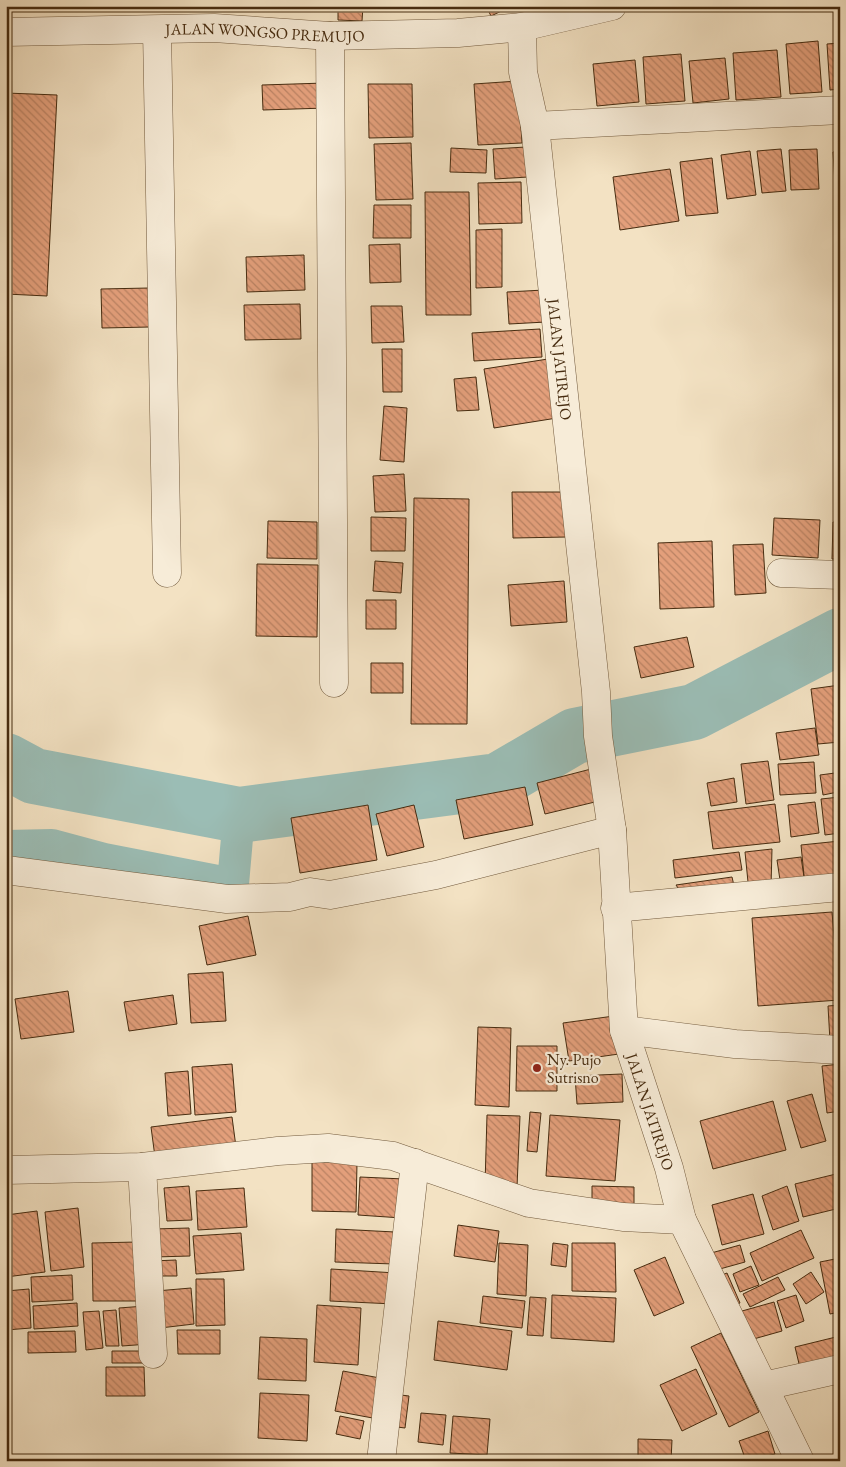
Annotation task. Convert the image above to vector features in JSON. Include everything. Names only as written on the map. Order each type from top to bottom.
[{"type":"street","name":"JALAN WONGSO PREMUJO","points":[[6,32],[157,30],[215,17],[330,36],[458,33],[522,26],[612,6]]},
{"type":"street","name":"JALAN JATIREJO","points":[[522,26],[523,72],[535,126],[596,692],[598,736],[612,830],[615,908],[624,1030],[669,1168],[682,1220],[800,1461]]},
{"type":"street","points":[[157,30],[167,573]]},
{"type":"street","points":[[330,36],[334,683]]},
{"type":"street","points":[[535,126],[840,110]]},
{"type":"street","points":[[781,573],[840,575]]},
{"type":"street","points":[[6,870],[227,899],[290,897],[310,892],[330,895],[436,875],[612,830]]},
{"type":"street","points":[[615,908],[840,887]]},
{"type":"street","points":[[624,1030],[735,1044],[840,1050]]},
{"type":"street","points":[[6,1170],[142,1167],[278,1151],[328,1148],[393,1156],[530,1203],[623,1217],[682,1220]]},
{"type":"street","points":[[382,1461],[416,1163]]},
{"type":"street","points":[[142,1167],[153,1354]]},
{"type":"street","points":[[764,1386],[840,1369]]},
{"type":"building","points":[[338,6],[363,6],[362,21],[338,20]]},
{"type":"building","points":[[374,6],[414,6],[414,11],[374,9]]},
{"type":"building","points":[[486,6],[512,6],[491,16]]},
{"type":"building","points":[[818,41],[822,92],[790,94],[786,44]]},
{"type":"building","points":[[840,43],[840,89],[830,90],[827,44]]},
{"type":"building","points":[[777,50],[781,97],[736,100],[733,53]]},
{"type":"building","points":[[681,54],[685,101],[646,104],[643,57]]},
{"type":"building","points":[[725,58],[729,99],[693,103],[689,61]]},
{"type":"building","points":[[635,60],[639,102],[597,106],[593,64]]},
{"type":"building","points":[[518,81],[522,143],[478,145],[474,84]]},
{"type":"building","points":[[325,83],[326,108],[263,110],[262,85]]},
{"type":"building","points":[[368,84],[412,84],[413,137],[369,138]]},
{"type":"building","points":[[6,93],[57,95],[47,296],[6,294]]},
{"type":"building","points":[[411,143],[413,199],[376,200],[374,144]]},
{"type":"building","points":[[526,147],[528,177],[495,179],[493,149]]},
{"type":"building","points":[[451,148],[487,150],[486,173],[450,172]]},
{"type":"building","points":[[781,149],[786,191],[762,193],[757,151]]},
{"type":"building","points":[[817,149],[819,189],[791,190],[789,150]]},
{"type":"building","points":[[750,151],[756,195],[727,199],[721,155]]},
{"type":"building","points":[[840,151],[840,184],[835,184],[833,152]]},
{"type":"building","points":[[712,158],[718,213],[686,216],[680,162]]},
{"type":"building","points":[[670,169],[679,221],[620,230],[613,177]]},
{"type":"building","points":[[521,182],[522,223],[479,224],[478,183]]},
{"type":"building","points":[[425,192],[469,192],[471,315],[426,315]]},
{"type":"building","points":[[374,205],[411,205],[411,238],[373,238]]},
{"type":"building","points":[[502,229],[502,287],[476,288],[476,230]]},
{"type":"building","points":[[400,244],[401,282],[370,283],[369,245]]},
{"type":"building","points":[[835,245],[840,245],[840,291],[835,291]]},
{"type":"building","points":[[304,255],[305,290],[247,292],[246,257]]},
{"type":"building","points":[[149,288],[150,327],[102,328],[101,289]]},
{"type":"building","points":[[544,290],[546,322],[509,324],[507,292]]},
{"type":"building","points":[[300,304],[301,339],[245,340],[244,305]]},
{"type":"building","points":[[371,306],[402,306],[404,342],[372,343]]},
{"type":"building","points":[[540,329],[542,357],[474,361],[472,333]]},
{"type":"building","points":[[382,349],[402,349],[402,392],[383,392]]},
{"type":"building","points":[[836,350],[840,350],[840,396],[835,396]]},
{"type":"building","points":[[548,359],[557,418],[494,428],[484,369]]},
{"type":"building","points":[[476,377],[479,410],[457,411],[454,379]]},
{"type":"building","points":[[384,406],[407,408],[404,462],[380,460]]},
{"type":"building","points":[[404,474],[406,511],[375,512],[373,476]]},
{"type":"building","points":[[512,492],[566,492],[567,537],[513,538]]},
{"type":"building","points":[[414,498],[469,499],[467,724],[411,724]]},
{"type":"building","points":[[371,517],[406,518],[405,551],[371,551]]},
{"type":"building","points":[[774,518],[820,520],[818,558],[772,555]]},
{"type":"building","points":[[268,521],[317,522],[317,559],[267,558]]},
{"type":"building","points":[[833,522],[840,522],[840,559],[832,559]]},
{"type":"building","points":[[712,541],[714,607],[660,609],[658,543]]},
{"type":"building","points":[[763,544],[766,593],[735,595],[733,545]]},
{"type":"building","points":[[375,561],[403,563],[401,593],[373,591]]},
{"type":"building","points":[[257,564],[318,565],[317,637],[256,636]]},
{"type":"building","points":[[564,581],[567,622],[511,626],[508,585]]},
{"type":"building","points":[[366,600],[396,600],[396,629],[366,629]]},
{"type":"building","points":[[687,637],[694,667],[641,678],[634,647]]},
{"type":"building","points":[[371,663],[403,663],[403,693],[371,693]]},
{"type":"building","points":[[840,685],[840,742],[818,744],[811,689]]},
{"type":"building","points":[[815,728],[819,755],[780,760],[776,733]]},
{"type":"building","points":[[768,761],[774,800],[746,804],[741,764]]},
{"type":"building","points":[[814,762],[816,793],[780,795],[778,764]]},
{"type":"building","points":[[591,769],[599,801],[545,814],[537,783]]},
{"type":"building","points":[[835,773],[838,792],[823,795],[820,775]]},
{"type":"building","points":[[734,778],[737,802],[711,806],[707,783]]},
{"type":"building","points":[[525,787],[533,825],[464,839],[456,800]]},
{"type":"building","points":[[840,797],[840,833],[825,835],[821,799]]},
{"type":"building","points":[[815,802],[819,833],[791,837],[788,805]]},
{"type":"building","points":[[775,804],[780,842],[713,849],[708,812]]},
{"type":"building","points":[[368,805],[377,860],[300,873],[291,818]]},
{"type":"building","points":[[414,805],[424,847],[387,856],[376,814]]},
{"type":"building","points":[[840,841],[840,883],[805,886],[801,845]]},
{"type":"building","points":[[772,849],[771,887],[749,892],[745,852]]},
{"type":"building","points":[[739,852],[742,870],[675,878],[673,860]]},
{"type":"building","points":[[801,857],[804,877],[780,880],[777,860]]},
{"type":"building","points":[[732,877],[735,890],[684,897],[676,885]]},
{"type":"building","points":[[832,912],[839,1000],[758,1006],[752,918]]},
{"type":"building","points":[[248,916],[256,955],[207,965],[199,926]]},
{"type":"building","points":[[223,972],[226,1021],[191,1023],[188,974]]},
{"type":"building","points":[[68,991],[74,1032],[21,1039],[15,999]]},
{"type":"building","points":[[173,995],[177,1024],[129,1031],[124,1002]]},
{"type":"building","points":[[840,1005],[840,1040],[830,1041],[828,1006]]},
{"type":"building","points":[[614,1016],[619,1054],[569,1061],[563,1023]]},
{"type":"building","points":[[478,1027],[511,1028],[509,1107],[475,1105]]},
{"type":"building","name":"Ny. Pujo Sutrisno","points":[[517,1046],[557,1046],[557,1091],[516,1091]]},
{"type":"building","points":[[232,1064],[236,1112],[195,1115],[192,1067]]},
{"type":"building","points":[[840,1064],[840,1111],[827,1113],[822,1066]]},
{"type":"building","points":[[188,1071],[191,1114],[168,1116],[165,1073]]},
{"type":"building","points":[[622,1074],[623,1102],[577,1104],[575,1076]]},
{"type":"building","points":[[812,1094],[826,1141],[801,1148],[787,1101]]},
{"type":"building","points":[[773,1101],[786,1150],[713,1169],[700,1121]]},
{"type":"building","points":[[530,1112],[541,1113],[537,1152],[527,1151]]},
{"type":"building","points":[[487,1115],[520,1116],[517,1187],[485,1185]]},
{"type":"building","points":[[550,1115],[620,1120],[615,1181],[546,1176]]},
{"type":"building","points":[[232,1117],[236,1147],[155,1157],[151,1127]]},
{"type":"building","points":[[312,1162],[357,1163],[356,1212],[312,1211]]},
{"type":"building","points":[[836,1174],[840,1189],[840,1208],[803,1217],[795,1184]]},
{"type":"building","points":[[360,1177],[404,1179],[402,1218],[358,1215]]},
{"type":"building","points":[[189,1186],[192,1220],[167,1221],[164,1188]]},
{"type":"building","points":[[592,1186],[634,1187],[634,1210],[592,1209]]},
{"type":"building","points":[[787,1186],[799,1221],[773,1230],[762,1196]]},
{"type":"building","points":[[244,1188],[247,1227],[198,1230],[196,1191]]},
{"type":"building","points":[[753,1194],[764,1234],[722,1245],[712,1205]]},
{"type":"building","points":[[78,1208],[84,1267],[51,1271],[45,1212]]},
{"type":"building","points":[[37,1211],[45,1272],[6,1277],[6,1215]]},
{"type":"building","points":[[458,1225],[499,1231],[495,1262],[454,1256]]},
{"type":"building","points":[[189,1228],[190,1256],[154,1257],[153,1229]]},
{"type":"building","points":[[336,1229],[395,1232],[394,1264],[335,1262]]},
{"type":"building","points":[[801,1230],[814,1258],[762,1281],[750,1253]]},
{"type":"building","points":[[241,1233],[244,1270],[196,1274],[193,1236]]},
{"type":"building","points":[[137,1242],[138,1301],[93,1301],[92,1243]]},
{"type":"building","points":[[499,1243],[528,1245],[526,1296],[497,1294]]},
{"type":"building","points":[[553,1243],[568,1245],[566,1267],[551,1265]]},
{"type":"building","points":[[572,1243],[615,1243],[616,1292],[572,1291]]},
{"type":"building","points":[[740,1245],[745,1262],[709,1272],[704,1255]]},
{"type":"building","points":[[665,1257],[684,1303],[654,1316],[634,1270]]},
{"type":"building","points":[[840,1258],[840,1312],[830,1314],[820,1262]]},
{"type":"building","points":[[176,1260],[177,1276],[153,1276],[152,1261]]},
{"type":"building","points":[[751,1266],[759,1285],[740,1292],[733,1274]]},
{"type":"building","points":[[331,1269],[396,1273],[394,1304],[330,1301]]},
{"type":"building","points":[[811,1272],[824,1292],[806,1304],[793,1284]]},
{"type":"building","points":[[727,1273],[740,1303],[730,1307],[717,1277]]},
{"type":"building","points":[[72,1275],[73,1300],[32,1302],[31,1277]]},
{"type":"building","points":[[778,1277],[785,1290],[750,1307],[743,1294]]},
{"type":"building","points":[[196,1279],[224,1279],[225,1325],[196,1326]]},
{"type":"building","points":[[191,1288],[194,1324],[160,1328],[156,1291]]},
{"type":"building","points":[[29,1289],[31,1328],[6,1330],[6,1291]]},
{"type":"building","points":[[552,1295],[616,1298],[614,1342],[551,1338]]},
{"type":"building","points":[[796,1295],[804,1321],[786,1328],[777,1301]]},
{"type":"building","points":[[483,1296],[525,1301],[522,1328],[480,1323]]},
{"type":"building","points":[[530,1297],[546,1298],[543,1336],[527,1335]]},
{"type":"building","points":[[774,1302],[782,1331],[743,1342],[735,1313]]},
{"type":"building","points":[[77,1303],[78,1326],[34,1329],[33,1306]]},
{"type":"building","points":[[317,1305],[361,1308],[358,1365],[314,1362]]},
{"type":"building","points":[[145,1306],[149,1344],[122,1346],[119,1308]]},
{"type":"building","points":[[116,1310],[119,1346],[106,1346],[103,1311]]},
{"type":"building","points":[[99,1311],[103,1348],[86,1350],[83,1312]]},
{"type":"building","points":[[438,1321],[512,1331],[507,1370],[434,1360]]},
{"type":"building","points":[[177,1330],[220,1330],[220,1354],[178,1354]]},
{"type":"building","points":[[75,1331],[76,1352],[28,1353],[28,1332]]},
{"type":"building","points":[[721,1333],[759,1412],[729,1427],[691,1347]]},
{"type":"building","points":[[840,1336],[840,1363],[801,1372],[795,1347]]},
{"type":"building","points":[[260,1337],[307,1339],[306,1381],[258,1379]]},
{"type":"building","points":[[112,1351],[149,1351],[149,1363],[112,1363]]},
{"type":"building","points":[[106,1367],[144,1367],[145,1396],[106,1396]]},
{"type":"building","points":[[696,1369],[717,1414],[682,1431],[660,1385]]},
{"type":"building","points":[[343,1371],[385,1379],[378,1419],[335,1411]]},
{"type":"building","points":[[260,1393],[309,1395],[307,1441],[258,1438]]},
{"type":"building","points":[[393,1394],[409,1396],[405,1428],[389,1426]]},
{"type":"building","points":[[421,1413],[446,1415],[443,1445],[418,1442]]},
{"type":"building","points":[[340,1416],[364,1421],[360,1439],[336,1434]]},
{"type":"building","points":[[453,1416],[490,1419],[487,1455],[450,1453]]},
{"type":"building","points":[[768,1431],[775,1454],[746,1461],[739,1441]]},
{"type":"building","points":[[638,1439],[672,1440],[671,1461],[638,1460]]},
{"type":"building","points":[[775,1457],[777,1461],[763,1461]]},
{"type":"waterway","points":[[6,761],[34,776],[239,815],[498,781],[575,736],[694,712],[840,636]]},
{"type":"waterway","points":[[6,846],[52,845],[104,859],[233,884],[239,815]]},
{"type":"place","name":"Ny. Pujo Sutrisno","points":[[537,1068]]}]
